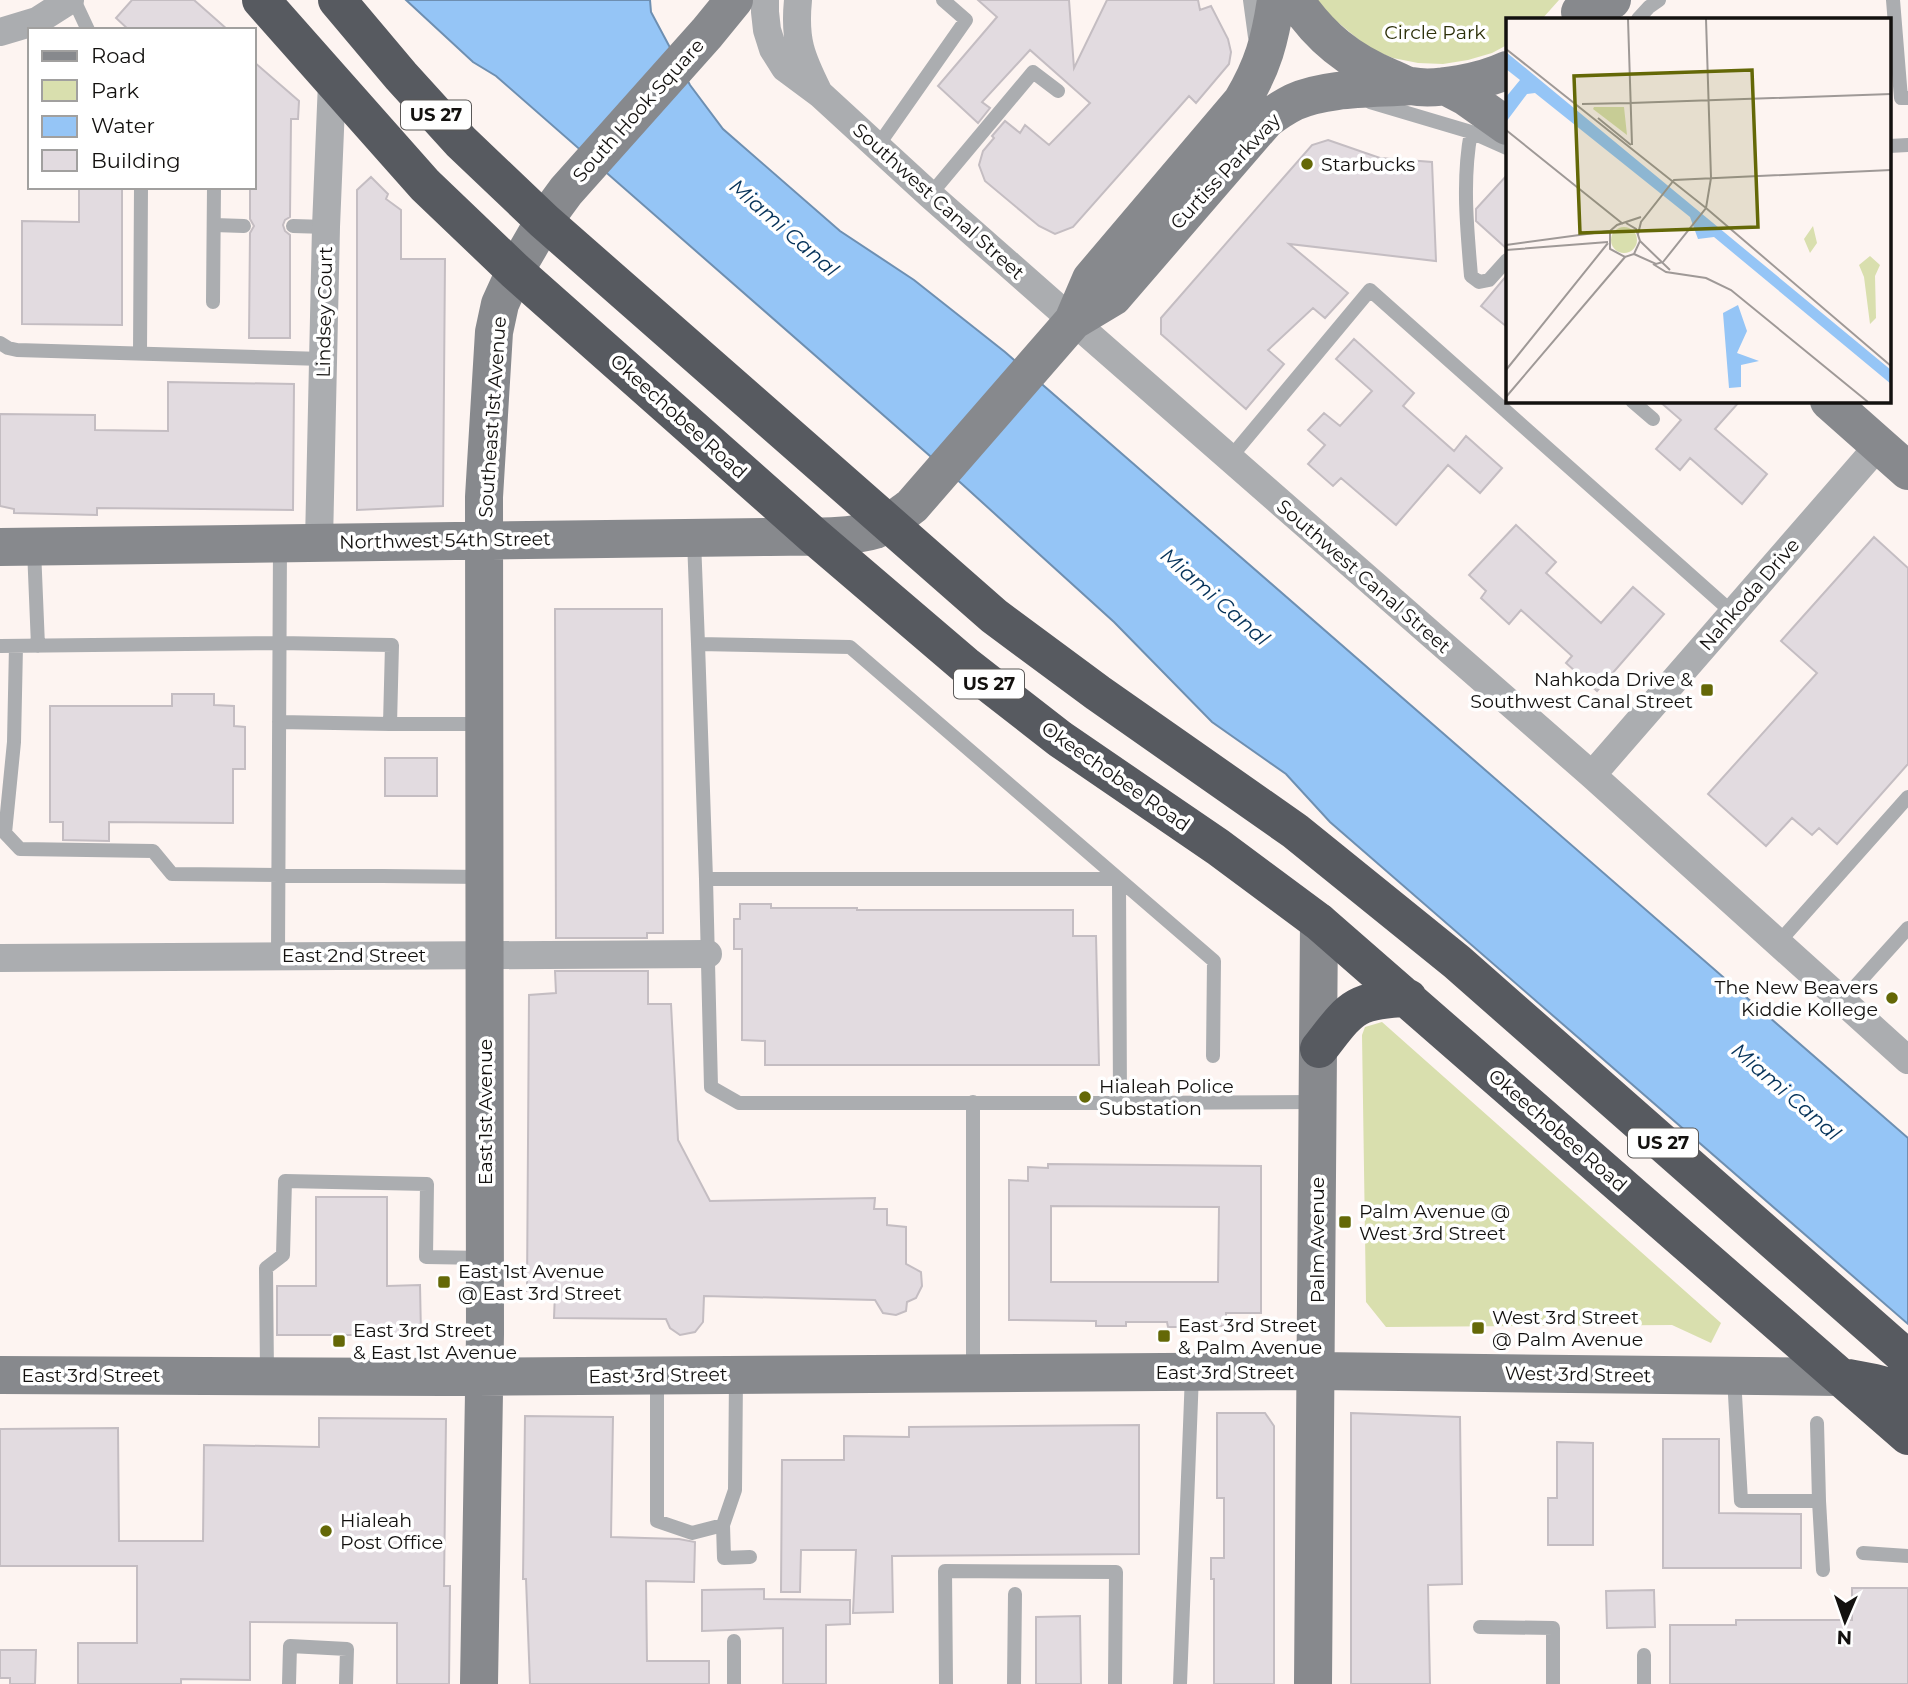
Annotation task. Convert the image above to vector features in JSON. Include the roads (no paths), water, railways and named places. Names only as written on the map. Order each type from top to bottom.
[{"type":"highway","name":"Okeechobee Road","points":[[261,0],[425,185],[515,271],[814,536],[965,664],[1060,739],[1218,847],[1320,922],[1908,1436]]},
{"type":"highway","name":"US 27","points":[[338,0],[401,76],[461,142],[544,221],[995,616],[1098,693],[1295,831],[1457,962],[1908,1359]]},
{"type":"highway","points":[[1295,831],[1315,880],[1320,922]]},
{"type":"highway","points":[[1319,1049],[1344,1017],[1359,1004],[1408,998]]},
{"type":"highway","points":[[1840,1377],[1883,1385],[1908,1398]]},
{"type":"main road","name":"South Hook Square","points":[[544,221],[587,165],[734,0]]},
{"type":"main road","name":"Curtiss Parkway","points":[[888,523],[912,506],[1073,321],[1091,279],[1242,101],[1264,58],[1276,0]]},
{"type":"main road","points":[[1295,0],[1322,35],[1347,55],[1376,71],[1466,96],[1489,129]]},
{"type":"main road","name":"Curtiss Parkway","points":[[1073,321],[1113,297],[1266,120],[1297,101],[1335,92],[1477,81],[1506,70]]},
{"type":"main road","name":"Southeast 1st Avenue","points":[[485,540],[484,497],[494,332],[500,304],[515,271],[544,221]]},
{"type":"main road","points":[[1830,402],[1908,471]]},
{"type":"main road","name":"Northwest 54th Street","points":[[17,547],[814,536],[856,534],[875,530],[888,523]]},
{"type":"main road","name":"East 1st Avenue","points":[[479,1684],[485,1376],[485,540]]},
{"type":"main road","name":"Palm Avenue","points":[[1313,1684],[1320,922]]},
{"type":"main road","name":"West 3rd Street","points":[[1316,1371],[1840,1377]]},
{"type":"main road","name":"East 3rd Street","points":[[0,1375],[657,1376],[1316,1371]]},
{"type":"street","points":[[0,32],[37,22],[72,0]]},
{"type":"street","name":"Southwest Canal Street","points":[[765,0],[767,30],[773,50],[785,68],[820,94],[930,195],[1592,775],[1842,1001],[1905,1052]]},
{"type":"street","name":"Southwest Canal Street","points":[[798,0],[797,37],[802,60],[820,94]]},
{"type":"street","name":"Lindsey Court","points":[[319,542],[332,82]]},
{"type":"street","name":"Nahkoda Drive","points":[[1592,775],[1879,445]]},
{"type":"street","name":"East 2nd Street","points":[[0,958],[708,954]]},
{"type":"lane","points":[[72,0],[87,28]]},
{"type":"lane","points":[[877,147],[966,20],[943,0]]},
{"type":"lane","points":[[1250,0],[1256,40],[1256,78]]},
{"type":"lane","points":[[1639,18],[1659,0]]},
{"type":"lane","points":[[1893,0],[1902,41],[1901,99],[1908,98]]},
{"type":"lane","points":[[930,195],[1033,72],[1058,91]]},
{"type":"lane","points":[[1335,92],[1489,129],[1506,147]]},
{"type":"lane","points":[[1489,129],[1466,156],[1465,202],[1471,276],[1479,282],[1489,280],[1506,261]]},
{"type":"lane","points":[[1890,146],[1908,145]]},
{"type":"lane","points":[[140,354],[141,189]]},
{"type":"lane","points":[[213,302],[214,189]]},
{"type":"lane","points":[[214,225],[244,226]]},
{"type":"lane","points":[[293,226],[326,227]]},
{"type":"lane","points":[[1230,458],[1370,290],[1733,613]]},
{"type":"lane","points":[[0,343],[18,350],[323,359]]},
{"type":"lane","points":[[1633,402],[1653,419]]},
{"type":"lane","points":[[693,537],[706,879],[710,1087],[739,1103],[1318,1102]]},
{"type":"lane","points":[[278,956],[280,543]]},
{"type":"lane","points":[[17,547],[38,646]]},
{"type":"lane","points":[[0,646],[279,643],[392,645],[390,724]]},
{"type":"lane","points":[[698,644],[850,647],[1214,961],[1213,1056]]},
{"type":"lane","points":[[16,646],[15,742],[5,833],[20,849],[153,851],[172,874],[485,877]]},
{"type":"lane","points":[[279,722],[485,724]]},
{"type":"lane","points":[[1778,943],[1908,797]]},
{"type":"lane","points":[[706,879],[1119,879]]},
{"type":"lane","points":[[1119,879],[1120,1103]]},
{"type":"lane","points":[[1842,1001],[1908,929]]},
{"type":"lane","points":[[973,1102],[973,1373]]},
{"type":"lane","points":[[267,1376],[266,1268],[283,1255],[285,1181],[427,1184],[426,1257],[485,1258]]},
{"type":"lane","points":[[1180,1684],[1192,1372]]},
{"type":"lane","points":[[736,1374],[735,1490],[723,1525],[724,1558],[750,1557]]},
{"type":"lane","points":[[1734,1375],[1741,1502],[1819,1502]]},
{"type":"lane","points":[[657,1376],[657,1521],[692,1533],[723,1525]]},
{"type":"lane","points":[[1817,1423],[1823,1570]]},
{"type":"lane","points":[[1863,1553],[1908,1556]]},
{"type":"lane","points":[[946,1684],[945,1571],[1116,1572],[1115,1684]]},
{"type":"lane","points":[[1014,1684],[1015,1594]]},
{"type":"lane","points":[[1480,1627],[1553,1628],[1553,1684]]},
{"type":"lane","points":[[734,1641],[734,1684]]},
{"type":"lane","points":[[289,1684],[290,1646],[347,1649],[346,1684]]},
{"type":"lane","points":[[1644,1655],[1644,1684]]},
{"type":"water","name":"Miami Canal","points":[[406,0],[650,0],[651,12],[690,85],[723,129],[840,231],[914,280],[1005,352],[1908,1138],[1908,1324],[1330,822],[1286,774],[1212,722],[1114,622],[962,484],[496,76],[473,62]]},
{"type":"place","name":"Starbucks","points":[[1307,164]]},
{"type":"place","name":"Nahkoda Drive & Southwest Canal Street","points":[[1707,690]]},
{"type":"place","name":"The New Beavers Kiddie Kollege","points":[[1892,998]]},
{"type":"place","name":"Hialeah Police Substation","points":[[1085,1097]]},
{"type":"place","name":"Palm Avenue @ West 3rd Street","points":[[1345,1222]]},
{"type":"place","name":"East 1st Avenue @ East 3rd Street","points":[[444,1282]]},
{"type":"place","name":"West 3rd Street @ Palm Avenue","points":[[1478,1328]]},
{"type":"place","name":"East 3rd Street & Palm Avenue","points":[[1164,1336]]},
{"type":"place","name":"East 3rd Street & East 1st Avenue","points":[[339,1341]]},
{"type":"place","name":"Hialeah Post Office","points":[[326,1531]]},
{"type":"park label","name":"Circle Park","points":[[1435,32]]}]
